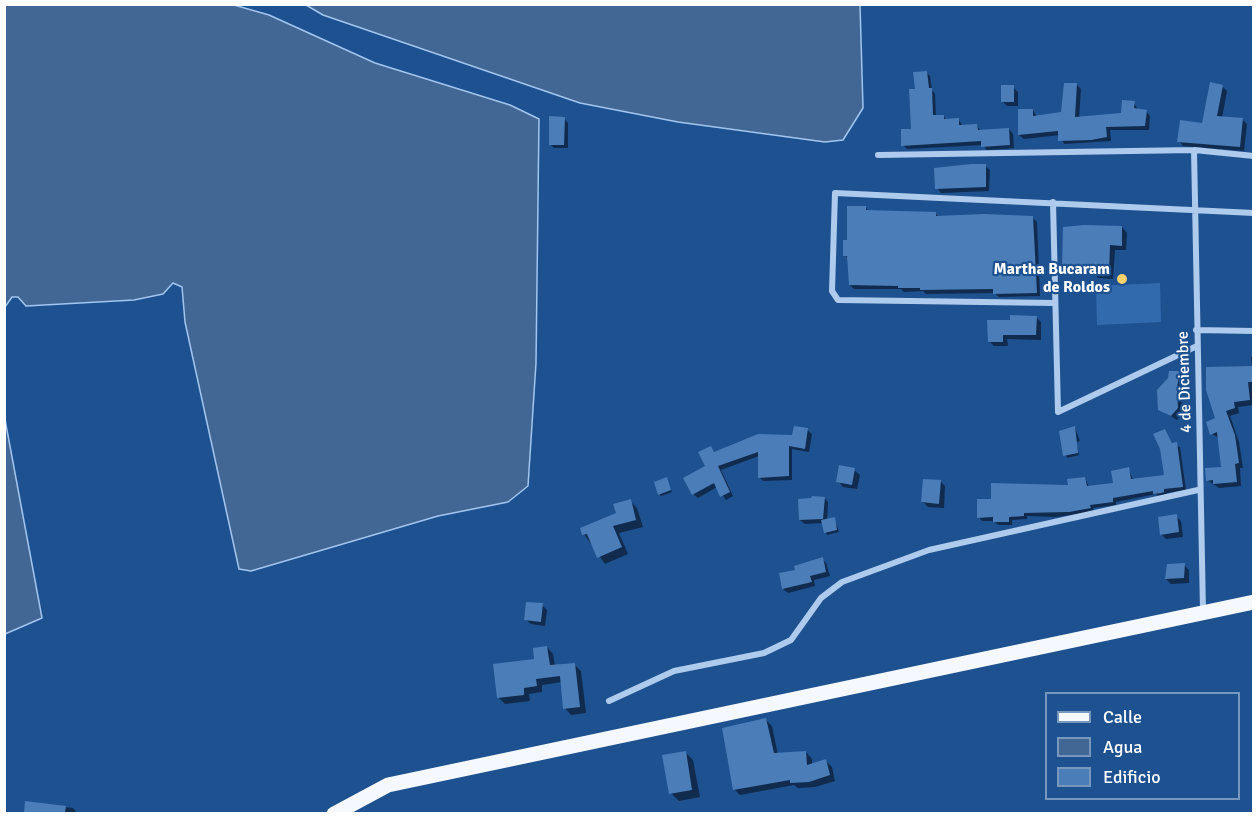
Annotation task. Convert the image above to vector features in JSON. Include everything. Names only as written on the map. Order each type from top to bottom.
[{"type":"main road","points":[[334,813],[388,785],[1254,602]]},
{"type":"street","points":[[878,155],[1194,150],[1254,156]]},
{"type":"street","name":"4 de Diciembre","points":[[1194,150],[1200,437],[1198,490],[1203,612]]},
{"type":"street","points":[[1054,303],[838,300],[832,291],[835,193],[1254,213]]},
{"type":"street","points":[[1053,202],[1058,412],[1197,346]]},
{"type":"street","points":[[1196,330],[1254,331]]},
{"type":"street","points":[[609,701],[674,671],[764,653],[791,640],[821,598],[842,582],[929,550],[1198,490]]},
{"type":"shaded area","points":[[1160,283],[1161,322],[1097,325],[1096,286]]},
{"type":"water","points":[[5,4],[234,5],[269,15],[375,63],[510,105],[539,119],[536,363],[528,486],[508,502],[438,516],[251,571],[239,569],[185,322],[182,287],[173,283],[163,294],[134,300],[26,306],[18,297],[12,297],[5,307]]},
{"type":"water","points":[[306,5],[860,5],[863,108],[843,140],[825,142],[678,122],[580,103],[323,15]]},
{"type":"water","points":[[4,414],[42,618],[5,634],[4,634]]},
{"type":"building","points":[[927,71],[929,88],[932,88],[933,115],[944,115],[944,119],[959,118],[959,125],[977,124],[978,130],[1009,128],[1010,145],[981,147],[981,141],[901,146],[901,129],[911,129],[909,89],[915,89],[913,72]]},
{"type":"building","points":[[1210,82],[1223,85],[1217,116],[1243,118],[1240,147],[1177,142],[1180,120],[1202,123]]},
{"type":"building","points":[[1064,83],[1077,83],[1075,117],[1121,113],[1122,100],[1135,101],[1134,108],[1147,110],[1145,126],[1106,127],[1107,137],[1091,140],[1058,141],[1058,131],[1018,135],[1018,109],[1033,109],[1033,116],[1061,112]]},
{"type":"building","points":[[1001,85],[1014,85],[1014,102],[1001,102]]},
{"type":"building","points":[[549,116],[565,117],[564,145],[549,145]]},
{"type":"building","points":[[986,164],[986,187],[935,189],[934,168]]},
{"type":"building","points":[[847,206],[866,206],[866,210],[936,212],[936,216],[984,214],[1033,216],[1037,293],[993,294],[993,289],[920,290],[920,288],[898,288],[898,286],[849,285],[847,256],[843,256],[843,240],[847,240]]},
{"type":"building","points":[[1122,226],[1122,246],[1110,245],[1109,274],[1091,273],[1091,267],[1062,267],[1063,227]]},
{"type":"building","points":[[1010,315],[1037,316],[1036,335],[1003,335],[1003,342],[988,342],[987,320],[1010,320]]},
{"type":"building","points":[[1254,366],[1254,382],[1248,382],[1250,400],[1234,402],[1235,408],[1226,411],[1235,435],[1239,463],[1235,464],[1237,482],[1213,484],[1213,480],[1206,481],[1205,468],[1221,467],[1217,432],[1210,435],[1206,422],[1215,418],[1206,390],[1206,367]]},
{"type":"building","points":[[1169,371],[1180,371],[1177,388],[1178,408],[1171,416],[1158,410],[1157,390],[1168,378]]},
{"type":"building","points":[[794,426],[808,428],[805,449],[789,446],[789,476],[758,478],[758,452],[718,466],[730,492],[720,497],[714,483],[692,495],[683,478],[705,466],[698,452],[711,446],[714,452],[758,434],[792,435]]},
{"type":"building","points":[[1075,426],[1078,453],[1063,456],[1059,431]]},
{"type":"building","points":[[1165,429],[1172,443],[1177,442],[1183,487],[1164,489],[1161,493],[1153,494],[1153,491],[1113,498],[1113,502],[1090,505],[1091,508],[1069,512],[1024,513],[1024,516],[1009,517],[1009,522],[993,522],[993,517],[977,518],[977,499],[991,499],[991,483],[1068,485],[1067,479],[1085,477],[1087,486],[1113,483],[1111,471],[1129,467],[1131,479],[1164,475],[1160,449],[1153,434]]},
{"type":"building","points":[[839,465],[855,468],[852,485],[836,482]]},
{"type":"building","points":[[667,477],[671,490],[658,495],[654,482]]},
{"type":"building","points":[[923,479],[941,480],[939,504],[921,502]]},
{"type":"building","points":[[812,496],[825,497],[823,519],[799,520],[798,499]]},
{"type":"building","points":[[631,499],[636,520],[613,526],[622,547],[597,558],[587,534],[582,535],[580,528],[616,513],[613,504]]},
{"type":"building","points":[[1177,514],[1179,532],[1160,535],[1158,517]]},
{"type":"building","points":[[835,517],[837,530],[824,533],[821,520]]},
{"type":"building","points":[[823,557],[826,572],[810,576],[812,582],[782,589],[779,573],[795,570],[794,566]]},
{"type":"building","points":[[1185,563],[1184,578],[1165,579],[1167,564]]},
{"type":"building","points":[[526,602],[543,603],[541,622],[524,620]]},
{"type":"building","points":[[547,646],[550,665],[575,663],[580,707],[563,709],[560,676],[536,679],[537,686],[524,688],[524,695],[497,698],[493,664],[534,659],[533,648]]},
{"type":"building","points":[[766,718],[774,753],[806,751],[807,765],[826,759],[830,775],[809,782],[790,783],[790,780],[733,790],[722,728]]},
{"type":"building","points":[[686,751],[692,790],[669,794],[662,755]]},
{"type":"building","points":[[25,801],[66,806],[65,813],[24,813]]},
{"type":"place","name":"Martha Bucaram de Roldos","points":[[1122,279]]}]
